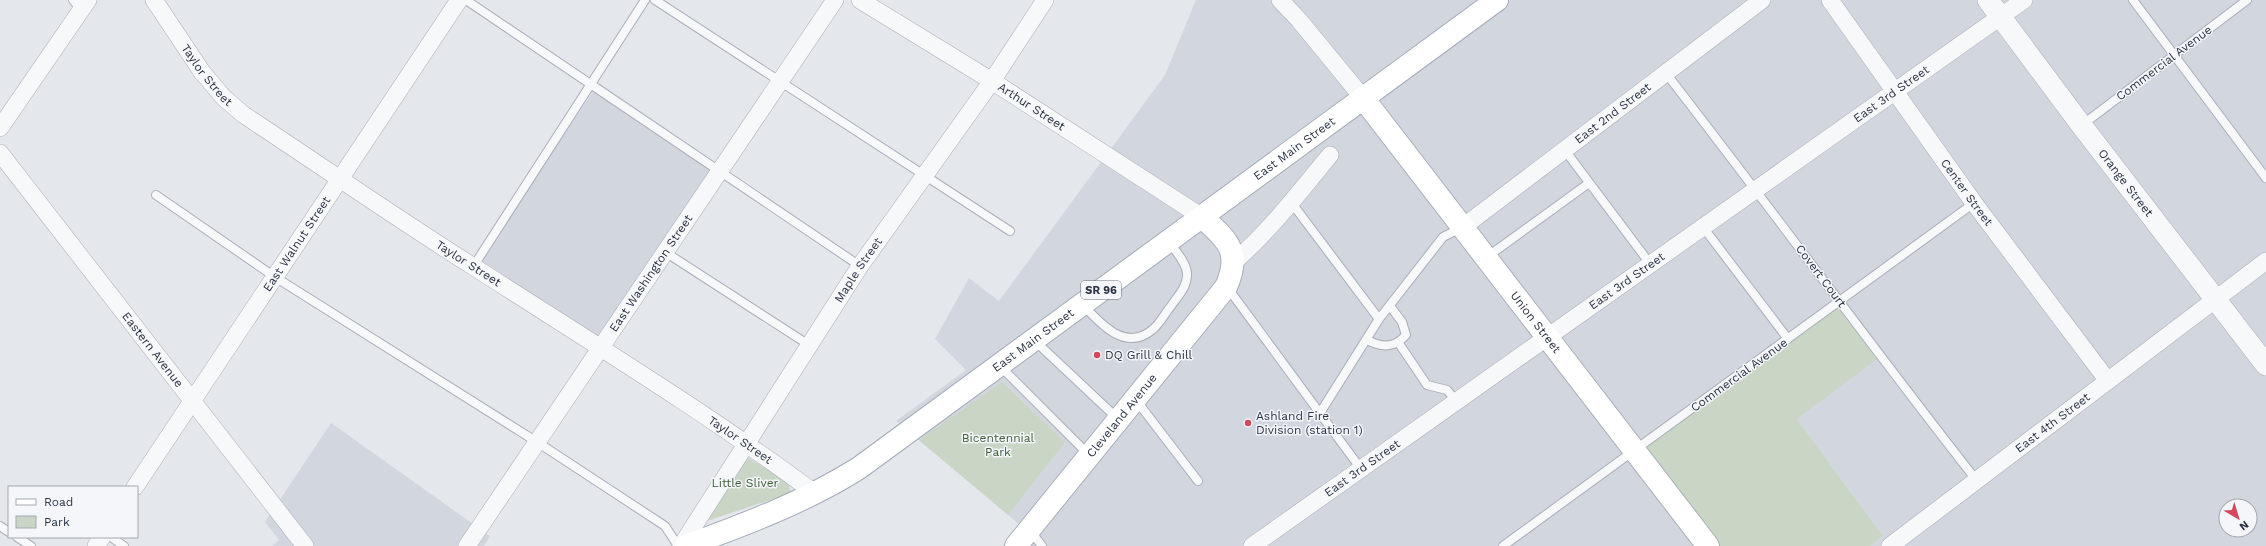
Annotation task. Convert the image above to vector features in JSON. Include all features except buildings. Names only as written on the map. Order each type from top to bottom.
[{"type":"main road","name":"East Main Street","points":[[686,546],[748,523],[816,494],[876,456],[1082,303],[1497,0]]},
{"type":"main road","name":"Union Street","points":[[1363,98],[1708,546]]},
{"type":"main road","points":[[1202,216],[1230,247],[1234,262]]},
{"type":"main road","name":"Cleveland Avenue","points":[[1029,540],[1090,455],[1118,419],[1226,287],[1233,272],[1234,262]]},
{"type":"street","name":"Taylor Street","points":[[154,0],[191,58],[224,98],[244,115],[473,267],[601,347],[746,442],[816,494]]},
{"type":"street","name":"East Walnut Street","points":[[136,486],[459,0]]},
{"type":"street","name":"East Washington Street","points":[[467,546],[835,0]]},
{"type":"street","name":"Arthur Street","points":[[860,0],[992,81],[1202,216]]},
{"type":"street","name":"Maple Street","points":[[679,546],[860,266],[992,81],[1045,0]]},
{"type":"street","points":[[1280,0],[1309,31],[1363,98]]},
{"type":"street","name":"East 2nd Street","points":[[1463,226],[1664,72],[1762,0]]},
{"type":"street","name":"Center Street","points":[[1830,0],[1974,203],[2108,381]]},
{"type":"street","name":"Orange Street","points":[[1988,0],[2082,126],[2266,365]]},
{"type":"street","name":"East 3rd Street","points":[[1252,546],[1549,338],[1756,189],[2024,0]]},
{"type":"street","points":[[0,128],[80,3]]},
{"type":"street","name":"Eastern Avenue","points":[[0,153],[303,545]]},
{"type":"street","points":[[1234,262],[1254,244],[1292,202],[1330,155]]},
{"type":"street","name":"East 4th Street","points":[[1890,546],[2266,261]]},
{"type":"lane","points":[[466,0],[860,266]]},
{"type":"lane","points":[[473,267],[645,0]]},
{"type":"lane","points":[[655,0],[1010,231]]},
{"type":"lane","points":[[2133,0],[2266,178]]},
{"type":"lane","name":"Commercial Avenue","points":[[2082,126],[2247,0]]},
{"type":"lane","name":"Covert Court","points":[[1664,72],[1756,189],[1976,481]]},
{"type":"lane","points":[[1564,150],[1651,265]]},
{"type":"lane","points":[[1487,258],[1589,183]]},
{"type":"lane","points":[[156,194],[275,277],[537,442],[665,526],[679,546]]},
{"type":"lane","points":[[1292,202],[1380,319]]},
{"type":"lane","name":"Commercial Avenue","points":[[1503,546],[1974,203]]},
{"type":"lane","points":[[1320,413],[1380,319],[1443,237],[1463,226]]},
{"type":"lane","points":[[1703,227],[1788,339]]},
{"type":"lane","points":[[1082,303],[1104,328],[1125,338],[1144,335],[1153,329],[1185,284],[1187,273],[1183,262],[1168,241]]},
{"type":"lane","points":[[665,252],[808,345]]},
{"type":"lane","points":[[1226,287],[1361,469]]},
{"type":"lane","points":[[1367,340],[1381,346],[1398,342],[1406,335],[1406,330],[1390,306]]},
{"type":"lane","points":[[1033,339],[1118,419]]},
{"type":"lane","points":[[1398,342],[1427,385],[1447,390],[1457,402]]},
{"type":"lane","points":[[999,365],[1090,455]]},
{"type":"lane","points":[[1135,399],[1198,481]]},
{"type":"lane","points":[[19,538],[31,546]]},
{"type":"lane","points":[[112,538],[124,546]]},
{"type":"shaded area","points":[[1196,0],[2266,0],[2266,546],[1870,546],[1883,536],[1797,419],[1876,359],[1836,307],[1718,546],[1003,546],[1019,524],[896,421],[966,370],[935,339],[969,278],[999,301],[1165,75]]},
{"type":"shaded area","points":[[599,83],[721,166],[597,347],[475,265]]},
{"type":"shaded area","points":[[331,423],[490,536],[484,546],[272,546],[279,540],[265,522]]},
{"type":"green space","points":[[1836,306],[1877,359],[1797,419],[1883,536],[1870,546],[1718,546],[1645,448]]},
{"type":"green space","name":"Bicentennial Park","points":[[1002,382],[1065,442],[1008,515],[919,440]]},
{"type":"green space","name":"Little Sliver","points":[[738,451],[788,483],[791,493],[689,527]]},
{"type":"place","name":"DQ Grill & Chill","points":[[1097,355]]},
{"type":"place","name":"Ashland Fire Division (station 1)","points":[[1248,423]]}]
